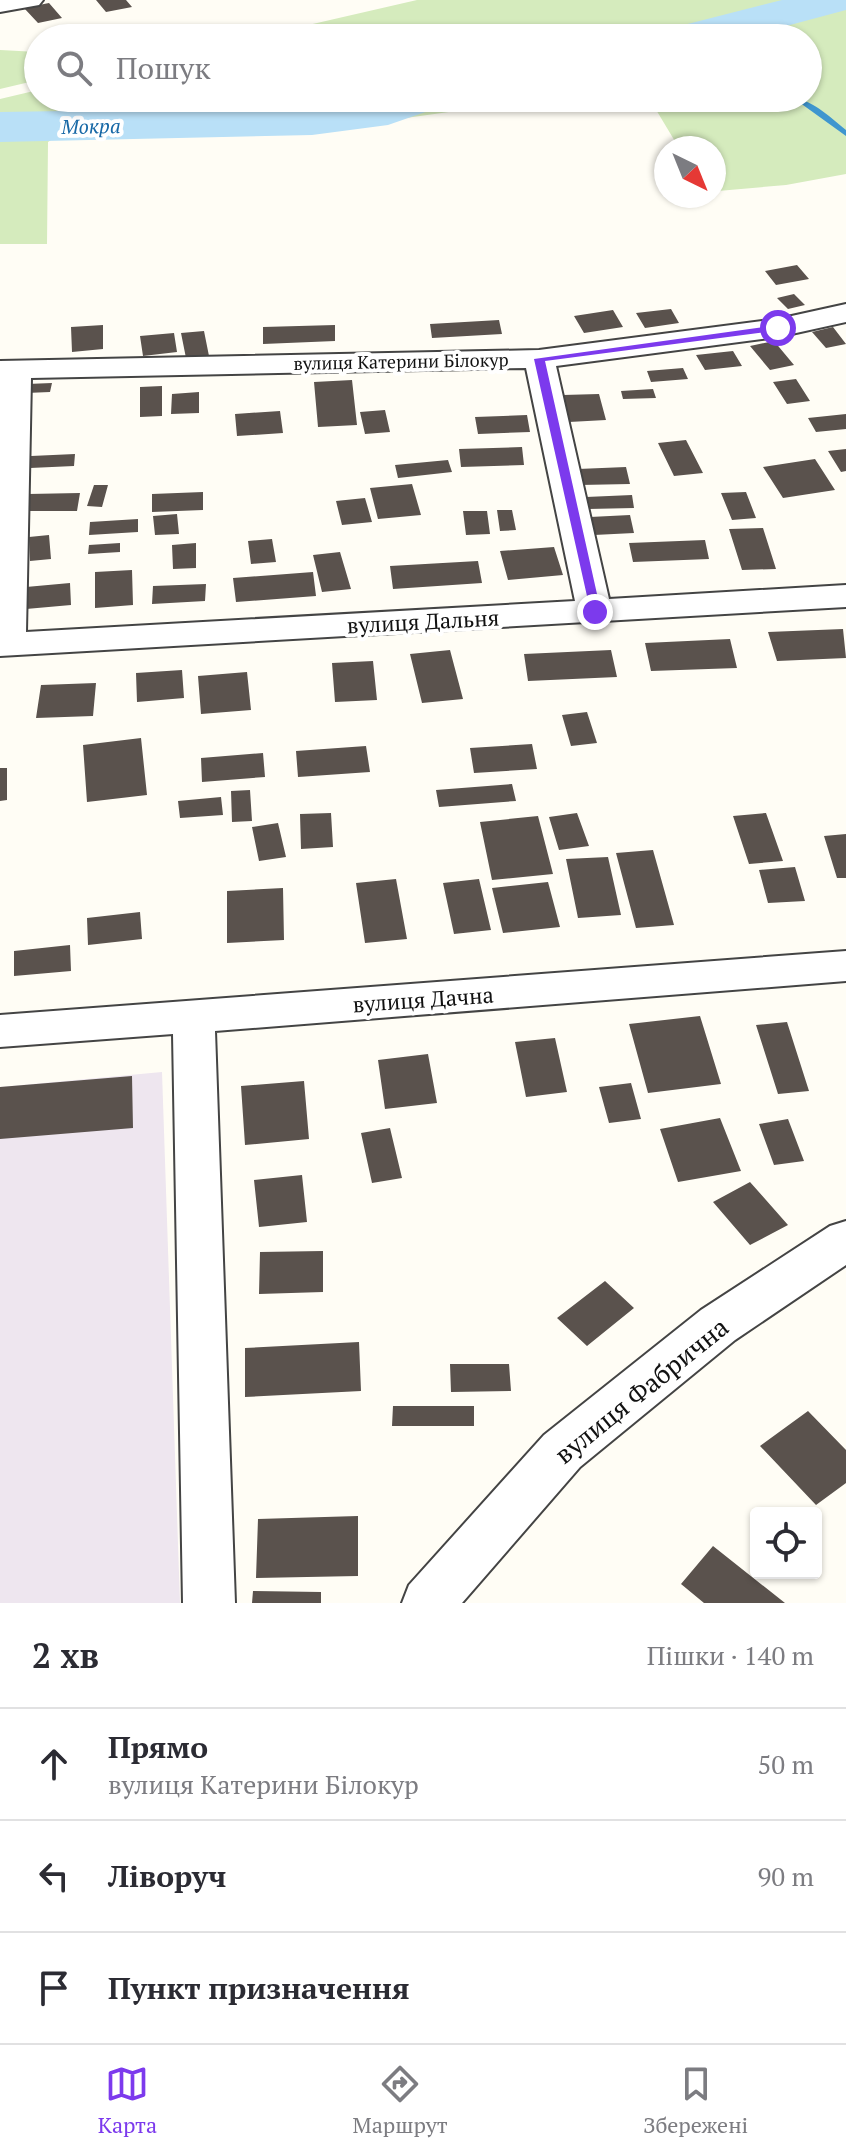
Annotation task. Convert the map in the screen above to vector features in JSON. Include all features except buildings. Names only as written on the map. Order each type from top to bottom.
[{"type":"street","points":[[0,5],[31,0]]},
{"type":"street","name":"вулиця Катерини Білокур","points":[[8,369],[539,359],[778,328],[846,313]]},
{"type":"street","points":[[539,359],[595,612]]},
{"type":"street","points":[[4,645],[8,369]]},
{"type":"street","name":"вулиця Дальня","points":[[4,645],[846,596]]},
{"type":"street","name":"вулиця Дачна","points":[[0,1031],[846,966]]},
{"type":"street","points":[[194,1017],[209,1603]]},
{"type":"street","name":"вулиця Фабрична","points":[[428,1603],[562,1451],[718,1325],[846,1240]]},
{"type":"shaded area","points":[[162,1072],[180,1603],[0,1603],[0,1087]]},
{"type":"green space","points":[[417,0],[846,0],[846,174],[786,185],[726,190],[726,136],[672,136],[657,112],[822,112],[822,24],[313,24]]},
{"type":"green space","points":[[0,50],[24,51],[24,83],[0,89]]},
{"type":"green space","points":[[24,93],[24,112],[449,112],[334,128],[68,129],[48,142],[47,244],[0,244],[0,99]]},
{"type":"waterway","name":"Мокра","points":[[742,24],[834,0]]},
{"type":"waterway","name":"Мокра","points":[[0,127],[312,121],[380,112]]},
{"type":"waterway","points":[[818,112],[846,134]]},
{"type":"route","points":[[595,612],[539,359],[778,328]]}]
